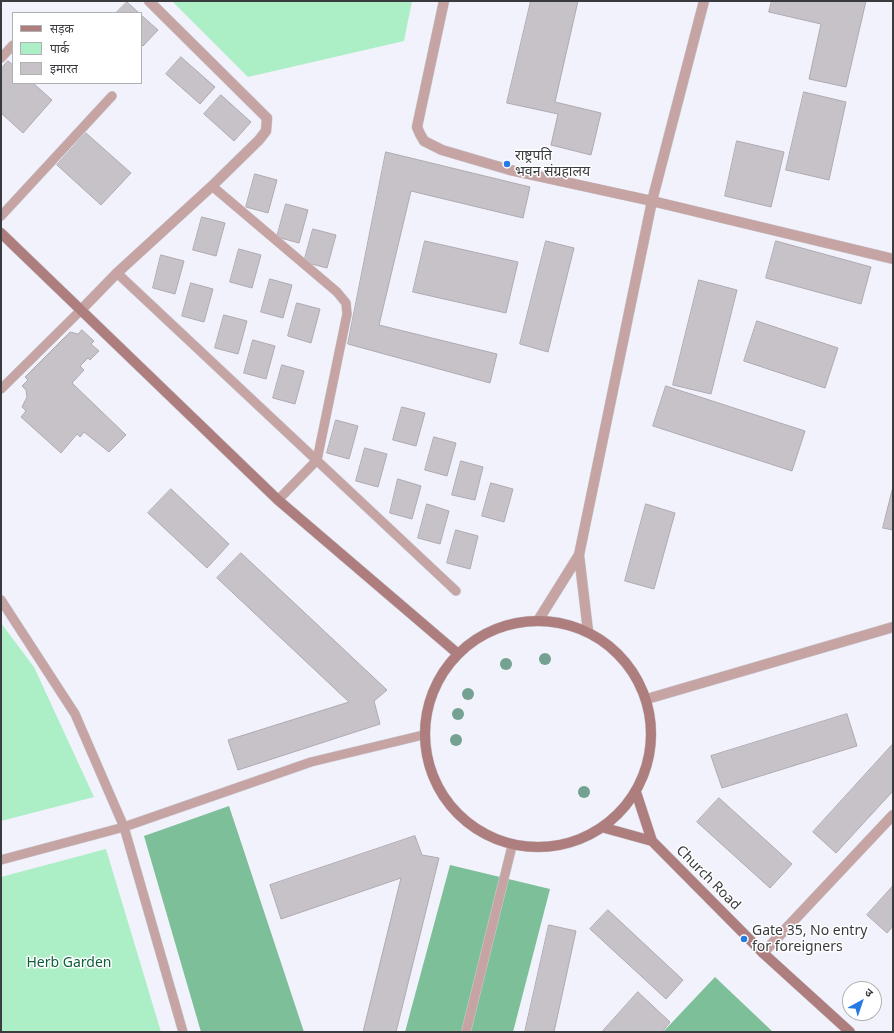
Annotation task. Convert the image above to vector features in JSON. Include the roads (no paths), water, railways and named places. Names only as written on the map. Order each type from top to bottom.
[{"type":"street","points":[[81,310],[117,273],[212,186],[259,140],[266,131],[267,118],[148,1]]},
{"type":"street","points":[[444,1],[417,127],[424,141],[442,150],[510,170],[652,201],[893,259]]},
{"type":"street","points":[[588,630],[579,555],[652,201],[704,1]]},
{"type":"street","points":[[1,233],[278,500],[457,653]]},
{"type":"street","points":[[539,619],[579,555]]},
{"type":"street","points":[[539,619],[588,630],[624,658],[647,699],[653,742],[636,792],[605,828],[560,847],[512,846],[477,831],[448,806],[430,773],[423,735],[434,685],[457,653],[500,625],[539,619]]},
{"type":"street","points":[[647,699],[893,627]]},
{"type":"street","name":"Church Road","points":[[636,792],[652,841],[763,953],[850,1032]]},
{"type":"street","points":[[763,953],[893,815]]},
{"type":"street","name":"Church Road","points":[[605,828],[652,841]]},
{"type":"lane","points":[[1,58],[12,46]]},
{"type":"lane","points":[[1,216],[112,96]]},
{"type":"lane","points":[[212,186],[337,292],[346,303],[347,314],[317,460],[278,500]]},
{"type":"lane","points":[[117,273],[456,591]]},
{"type":"lane","points":[[1,389],[81,310]]},
{"type":"lane","points":[[1,600],[75,714],[124,827],[183,1032]]},
{"type":"lane","points":[[1,860],[124,827],[311,762],[423,735]]},
{"type":"lane","points":[[466,1032],[512,846]]},
{"type":"place","name":"राष्ट्रपति भवन संग्रहालय","points":[[507,164]]},
{"type":"place","name":"Gate 35, No entry for foreigners","points":[[744,939]]},
{"type":"park label","name":"Herb Garden","points":[[69,963]]}]
